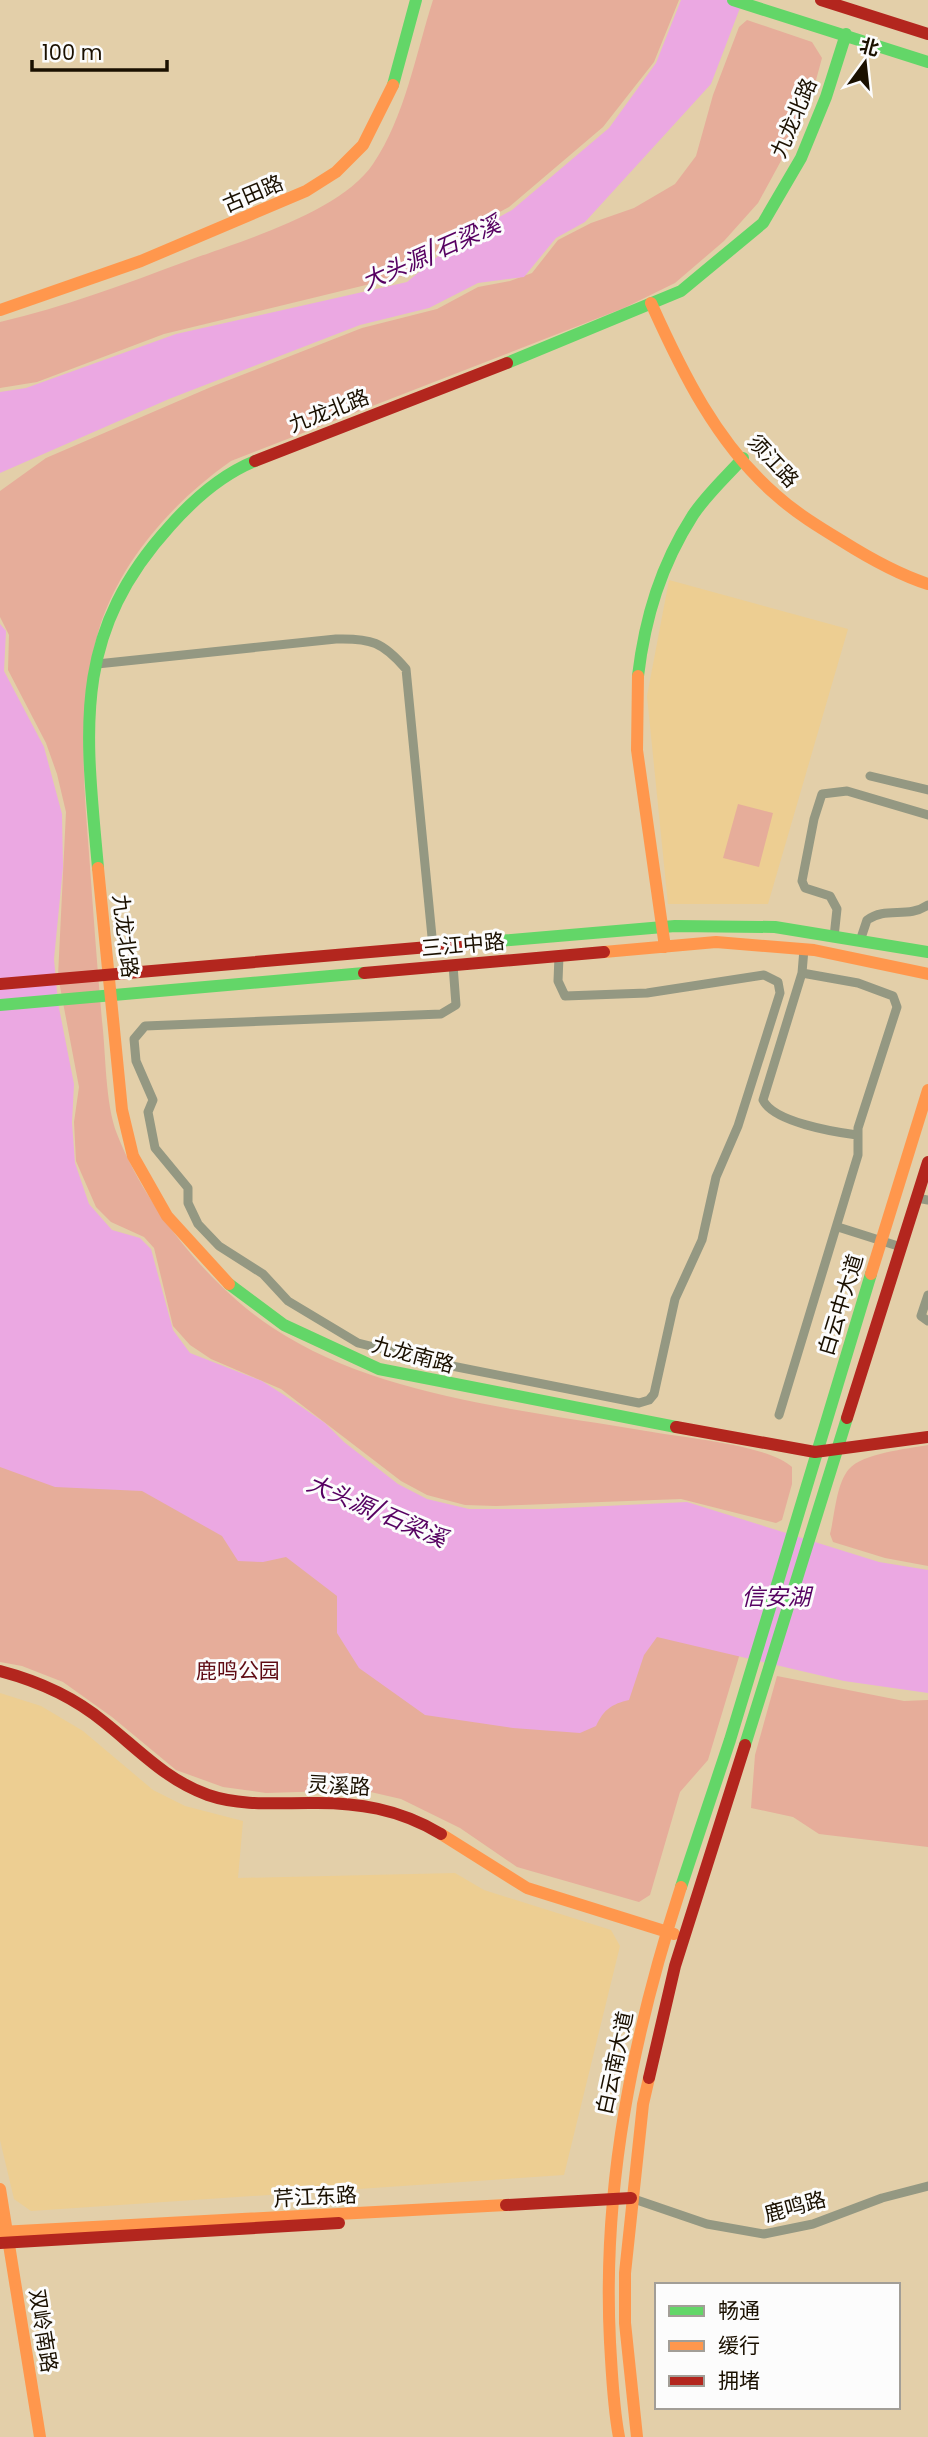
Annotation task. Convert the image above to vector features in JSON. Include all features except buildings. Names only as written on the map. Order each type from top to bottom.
[{"type":"street","name":"古田路","points":[[0,310],[107,276],[307,192],[351,159],[372,129],[391,90],[416,0]]},
{"type":"street","points":[[733,0],[928,62]]},
{"type":"street","points":[[821,0],[851,4],[928,34]]},
{"type":"street","name":"九龙北路","points":[[113,994],[102,926],[87,724],[104,634],[129,578],[155,541],[216,483],[255,461],[462,382],[681,291],[763,223],[801,158],[826,97],[846,34]]},
{"type":"street","name":"须江路","points":[[651,303],[685,377],[716,426],[767,488],[806,518],[866,556],[909,578],[928,584]]},
{"type":"street","points":[[664,947],[640,804],[633,704],[641,641],[650,598],[673,545],[700,503],[743,458]]},
{"type":"street","points":[[97,664],[336,639],[363,638],[393,653],[406,669],[433,947]]},
{"type":"street","points":[[870,776],[928,790]]},
{"type":"street","points":[[834,937],[837,909],[834,902],[830,896],[806,888],[802,881],[808,844],[822,794],[848,791],[928,815]]},
{"type":"street","points":[[860,941],[867,919],[878,912],[916,913],[928,905]]},
{"type":"street","name":"三江中路","points":[[0,984],[662,927],[775,927],[928,952]]},
{"type":"street","name":"三江中路","points":[[0,1004],[716,942],[804,949],[928,974]]},
{"type":"street","points":[[804,949],[802,973],[763,1100],[773,1112],[831,1131],[857,1135]]},
{"type":"street","points":[[453,965],[456,1005],[441,1014],[145,1026],[134,1039],[136,1061],[153,1100],[148,1112],[151,1133],[163,1161],[188,1188],[188,1203],[198,1224],[219,1246],[263,1274],[289,1301],[358,1343],[452,1366],[546,1382],[639,1403],[649,1400],[653,1394],[675,1298],[702,1240],[716,1177],[738,1126],[780,993],[778,982],[764,975],[647,993],[565,996],[558,981],[559,956]]},
{"type":"street","points":[[779,1415],[838,1227],[859,1151],[857,1135],[897,1002],[893,996],[858,983],[802,973]]},
{"type":"street","name":"九龙南路","points":[[113,994],[117,1079],[123,1130],[143,1178],[175,1228],[219,1273],[270,1316],[331,1349],[379,1369],[449,1385],[815,1452],[928,1437]]},
{"type":"street","name":"白云中大道","points":[[738,1711],[791,1530],[928,1090]]},
{"type":"street","name":"白云中大道","points":[[755,1716],[901,1247],[922,1199],[928,1161]]},
{"type":"street","points":[[838,1227],[901,1247]]},
{"type":"street","points":[[928,1295],[921,1316],[928,1321]]},
{"type":"street","points":[[542,1401],[546,1382]]},
{"type":"street","name":"灵溪路","points":[[0,1671],[49,1687],[114,1730],[159,1771],[219,1799],[255,1803],[330,1802],[391,1810],[444,1833],[483,1866],[528,1889],[684,1937]]},
{"type":"street","name":"白云南大道","points":[[619,2437],[608,2313],[610,2203],[627,2089],[668,1932],[738,1711]]},
{"type":"street","name":"白云南大道","points":[[637,2437],[625,2323],[631,2202],[643,2104],[684,1937],[755,1716]]},
{"type":"street","name":"鹿鸣路","points":[[631,2202],[650,2203],[707,2224],[764,2234],[813,2224],[882,2198],[928,2186]]},
{"type":"street","name":"双岭南路","points":[[0,2189],[5,2237],[40,2437]]},
{"type":"street","name":"芹江东路","points":[[5,2237],[631,2202]]},
{"type":"shaded area","points":[[669,580],[848,629],[768,904],[668,904],[647,696]]},
{"type":"shaded area","points":[[0,1693],[41,1706],[83,1731],[153,1790],[185,1806],[243,1821],[238,1878],[455,1873],[484,1890],[611,1930],[620,1946],[564,2175],[31,2211],[14,2199],[0,2140]]},
{"type":"green space","points":[[433,0],[679,0],[654,62],[603,127],[509,207],[455,236],[407,275],[164,334],[37,382],[0,388],[0,322],[94,294],[288,223],[314,211],[358,181],[384,146],[402,105]]},
{"type":"green space","points":[[747,20],[812,42],[822,58],[807,113],[758,203],[724,241],[675,283],[624,308],[231,461],[170,513],[136,555],[110,601],[93,654],[85,710],[84,767],[110,1108],[117,1134],[144,1189],[203,1267],[249,1311],[273,1328],[314,1351],[358,1370],[453,1398],[745,1448],[781,1459],[792,1467],[792,1484],[782,1520],[776,1523],[681,1499],[465,1505],[427,1495],[401,1481],[281,1389],[211,1359],[190,1345],[173,1326],[154,1248],[144,1237],[111,1222],[96,1207],[76,1161],[74,1122],[79,1087],[58,976],[66,812],[46,743],[8,670],[9,635],[0,617],[0,491],[46,458],[211,387],[362,328],[437,309],[478,287],[510,281],[532,273],[558,240],[591,223],[634,208],[675,184],[696,156],[713,95],[739,27]]},
{"type":"green space","points":[[738,804],[773,813],[759,867],[723,858]]},
{"type":"green space","points":[[928,1445],[928,1566],[885,1558],[833,1542],[830,1534],[837,1500],[841,1483],[849,1469],[875,1455]]},
{"type":"green space","name":"鹿鸣公园","points":[[0,1461],[143,1485],[284,1553],[644,1642],[657,1632],[741,1650],[708,1760],[680,1792],[650,1895],[639,1902],[517,1867],[460,1828],[401,1799],[362,1790],[266,1793],[223,1787],[176,1770],[112,1717],[63,1682],[22,1666],[0,1662]]},
{"type":"green space","points":[[777,1676],[904,1701],[928,1700],[928,1847],[819,1834],[793,1817],[751,1808],[755,1755]]},
{"type":"water","points":[[681,0],[743,0],[711,84],[585,222],[556,238],[524,277],[478,283],[429,308],[360,325],[169,399],[0,473],[0,392],[26,388],[176,334],[407,282],[455,242],[512,210],[609,128],[656,63]]},
{"type":"water","points":[[0,624],[6,631],[4,671],[44,747],[62,814],[63,867],[54,959],[58,1003],[74,1084],[72,1123],[75,1163],[89,1204],[112,1230],[140,1238],[151,1249],[173,1330],[190,1353],[262,1381],[325,1423],[344,1442],[398,1484],[427,1499],[469,1509],[544,1509],[687,1502],[879,1562],[928,1570],[928,1693],[844,1681],[657,1637],[644,1655],[629,1700],[609,1708],[596,1726],[580,1733],[513,1728],[425,1715],[359,1668],[337,1633],[337,1596],[286,1557],[263,1562],[238,1561],[222,1536],[142,1491],[55,1487],[0,1467]]},
{"type":"traffic: fast","points":[[393,85],[416,0]]},
{"type":"traffic: fast","points":[[733,0],[928,62]]},
{"type":"traffic: fast","points":[[507,363],[681,291],[763,223],[801,158],[826,97],[846,34]]},
{"type":"traffic: fast","points":[[638,676],[650,612],[672,553],[693,515],[743,458]]},
{"type":"traffic: fast","points":[[98,868],[89,729],[92,687],[100,647],[115,607],[138,567],[179,516],[220,480],[255,461]]},
{"type":"traffic: fast","points":[[475,943],[675,926],[775,927],[928,952]]},
{"type":"traffic: fast","points":[[0,1005],[364,973]]},
{"type":"traffic: fast","points":[[681,1887],[730,1740],[871,1274]]},
{"type":"traffic: fast","points":[[229,1284],[284,1325],[379,1369],[676,1427]]},
{"type":"traffic: fast","points":[[745,1745],[847,1418]]},
{"type":"traffic: slow","points":[[0,310],[141,261],[306,191],[336,172],[363,145],[393,85]]},
{"type":"traffic: slow","points":[[651,303],[703,406],[755,475],[784,502],[825,530],[884,565],[928,584]]},
{"type":"traffic: slow","points":[[638,676],[637,750],[665,947]]},
{"type":"traffic: slow","points":[[98,868],[122,1110],[133,1156],[167,1216],[229,1284]]},
{"type":"traffic: slow","points":[[604,952],[716,942],[814,950],[928,974]]},
{"type":"traffic: slow","points":[[871,1274],[928,1090]]},
{"type":"traffic: slow","points":[[441,1834],[527,1888],[674,1934]]},
{"type":"traffic: slow","points":[[619,2437],[612,2378],[609,2284],[616,2169],[635,2055],[681,1887]]},
{"type":"traffic: slow","points":[[637,2437],[625,2323],[625,2273],[643,2104],[649,2078]]},
{"type":"traffic: slow","points":[[0,2189],[40,2437]]},
{"type":"traffic: slow","points":[[0,2232],[506,2205]]},
{"type":"traffic: jam","points":[[821,0],[928,34]]},
{"type":"traffic: jam","points":[[255,461],[507,363]]},
{"type":"traffic: jam","points":[[0,984],[475,943]]},
{"type":"traffic: jam","points":[[364,973],[604,952]]},
{"type":"traffic: jam","points":[[847,1418],[928,1162]]},
{"type":"traffic: jam","points":[[676,1427],[815,1452],[928,1437]]},
{"type":"traffic: jam","points":[[0,1671],[42,1685],[80,1705],[166,1773],[208,1795],[245,1802],[361,1806],[410,1818],[441,1834]]},
{"type":"traffic: jam","points":[[649,2078],[675,1966],[745,1745]]},
{"type":"traffic: jam","points":[[506,2205],[631,2198]]},
{"type":"traffic: jam","points":[[0,2243],[339,2223]]},
{"type":"water label","name":"大头源/石梁溪","points":[[431,253]]},
{"type":"water label","name":"大头源/石梁溪","points":[[377,1511]]},
{"type":"water label","name":"信安湖","points":[[776,1597]]}]
